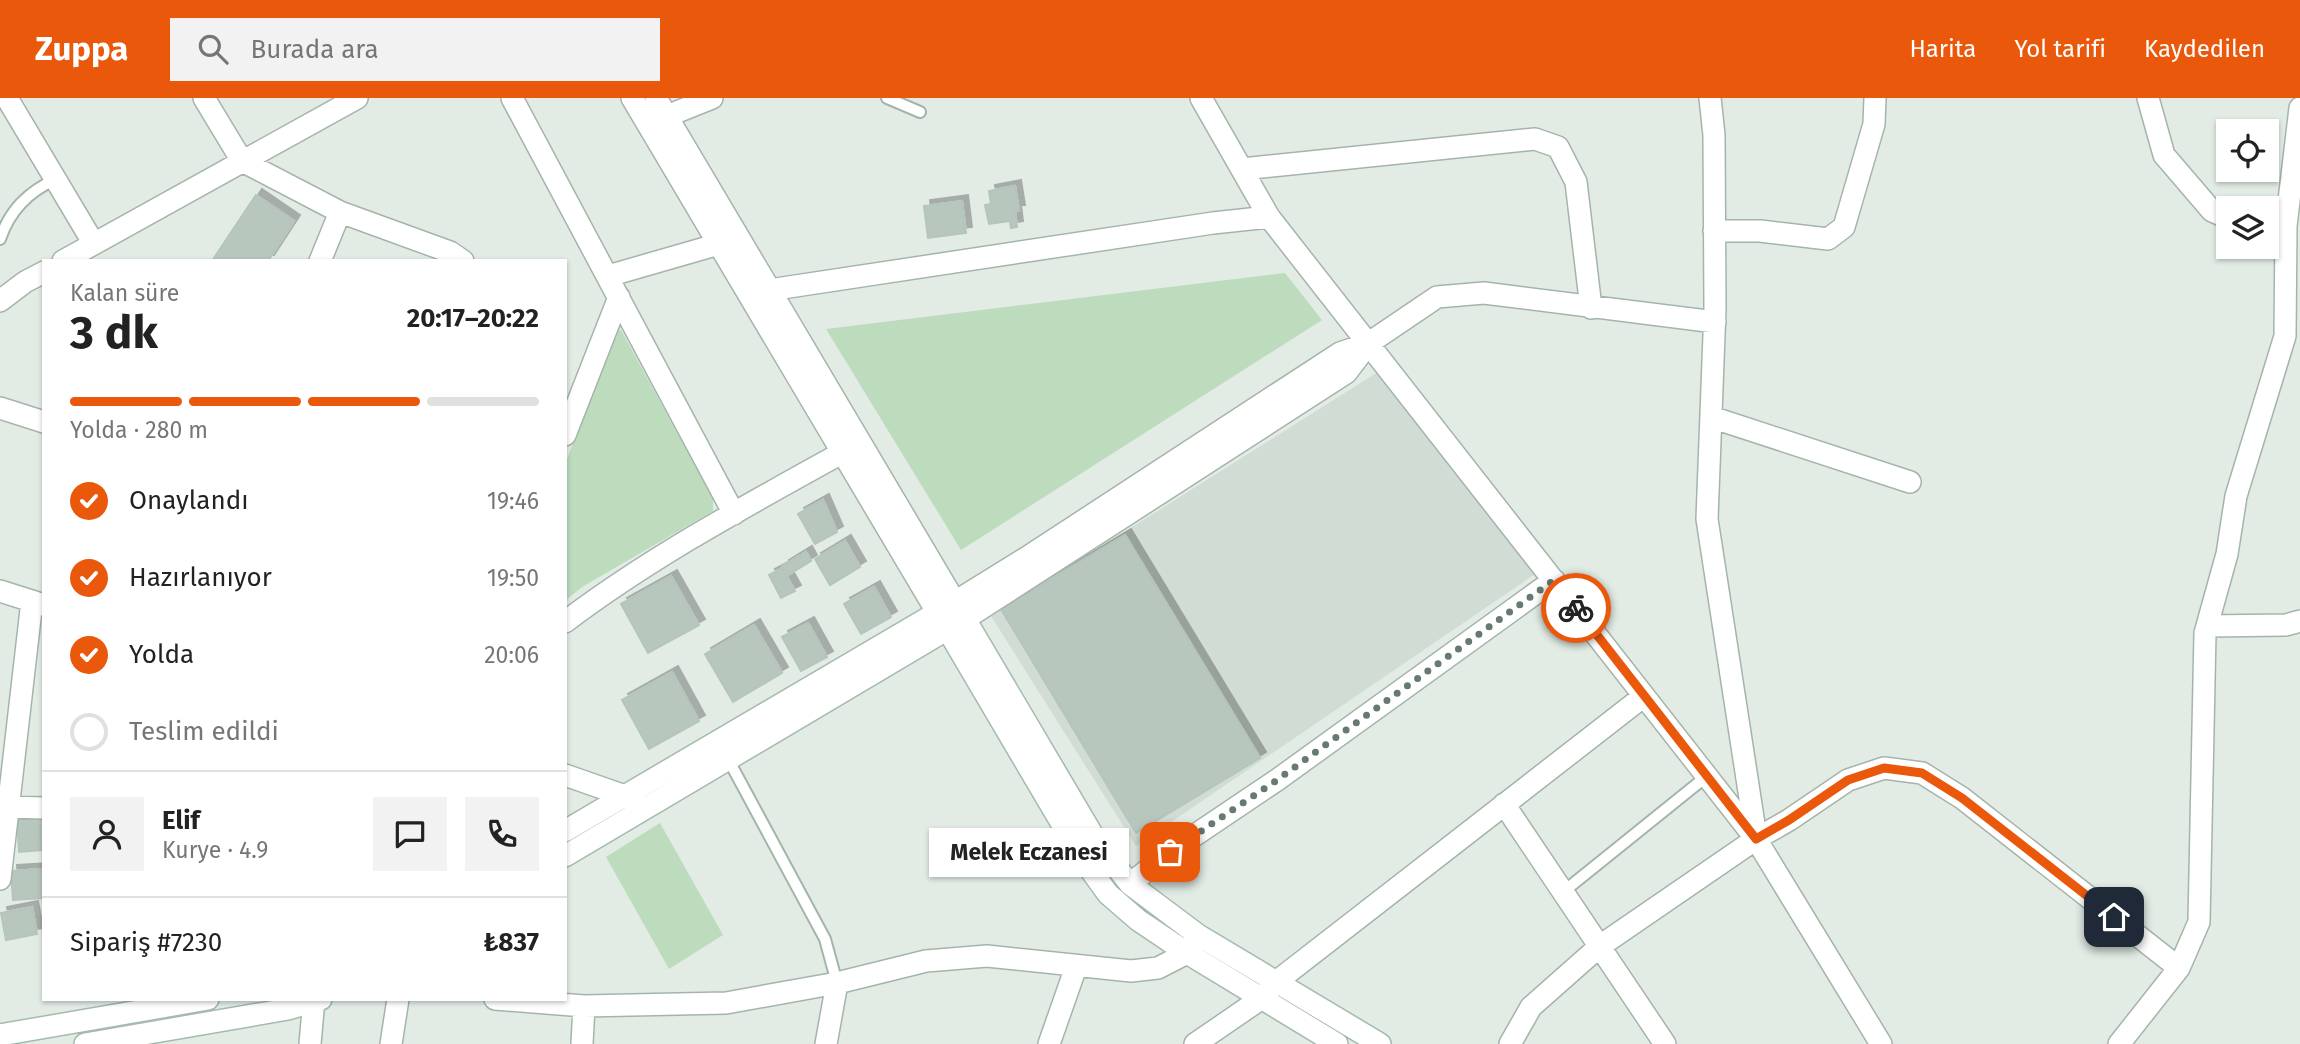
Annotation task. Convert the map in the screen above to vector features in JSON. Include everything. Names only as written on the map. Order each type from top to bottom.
[{"type":"street","points":[[7,98],[94,244]]},
{"type":"street","points":[[204,98],[242,161],[340,212],[450,252],[460,259]]},
{"type":"street","points":[[67,259],[357,98]]},
{"type":"street","points":[[512,98],[734,514]]},
{"type":"street","points":[[632,98],[719,244],[761,295]]},
{"type":"street","points":[[712,98],[661,107],[761,295],[951,616],[1082,858],[1108,894],[1138,920],[1276,982],[1380,1044]]},
{"type":"street","points":[[1201,98],[1209,98]]},
{"type":"street","points":[[1201,98],[1269,217],[1756,839],[1881,1044]]},
{"type":"street","points":[[1710,98],[1714,135],[1715,322],[1707,519],[1756,839]]},
{"type":"street","points":[[1714,231],[1760,231],[1828,239],[1844,227],[1874,124],[1875,98]]},
{"type":"street","points":[[2148,98],[2164,155],[2216,213]]},
{"type":"street","points":[[2119,1044],[2179,968],[2199,922],[2207,626],[2227,554],[2236,496],[2293,309],[2285,233],[2300,108]]},
{"type":"street","points":[[1242,169],[1535,139],[1558,147],[1576,182],[1591,308]]},
{"type":"street","points":[[321,259],[340,212]]},
{"type":"street","points":[[761,295],[1199,225],[1269,217]]},
{"type":"street","points":[[608,276],[719,244]]},
{"type":"street","points":[[0,301],[24,282],[42,273]]},
{"type":"street","points":[[567,855],[728,759],[951,616],[1026,558],[1340,353],[1369,343],[1437,297],[1485,293],[1715,322]]},
{"type":"street","points":[[567,430],[619,297]]},
{"type":"street","points":[[0,408],[42,421]]},
{"type":"street","points":[[1711,417],[1910,482]]},
{"type":"street","points":[[567,621],[607,591],[734,514],[852,448]]},
{"type":"street","points":[[1130,884],[1170,852],[1277,780],[1554,580]]},
{"type":"street","points":[[0,591],[38,603],[0,879]]},
{"type":"street","points":[[567,830],[951,616]]},
{"type":"street","points":[[951,616],[1098,844],[1130,884],[1193,944],[1262,998],[1325,1041]]},
{"type":"street","points":[[2207,626],[2286,625],[2300,621]]},
{"type":"street","points":[[1195,1044],[1262,998],[1276,982],[1644,696]]},
{"type":"street","points":[[1510,1044],[1531,1007],[1600,946],[1756,839],[1848,780],[1884,768],[1922,773],[1962,798],[2179,968]]},
{"type":"street","points":[[567,776],[625,796],[644,809]]},
{"type":"street","points":[[1504,804],[1665,1044]]},
{"type":"street","points":[[9,807],[42,808]]},
{"type":"street","points":[[520,1001],[584,1006],[726,1003],[837,983],[926,961],[987,956],[1131,971],[1158,968],[1193,944]]},
{"type":"street","points":[[1049,1044],[1076,967]]},
{"type":"street","points":[[826,1044],[837,983]]},
{"type":"street","points":[[0,1035],[196,1001]]},
{"type":"street","points":[[85,1044],[312,1001]]},
{"type":"street","points":[[310,1044],[317,1001]]},
{"type":"street","points":[[391,1044],[398,1001]]},
{"type":"street","points":[[582,1044],[584,1006]]},
{"type":"lane","points":[[887,98],[920,112]]},
{"type":"lane","points":[[0,239],[5,225],[22,201],[55,179]]},
{"type":"lane","points":[[728,759],[825,939],[837,983]]},
{"type":"lane","points":[[1563,892],[1707,776]]},
{"type":"shaded area","points":[[1378,372],[1535,574],[1136,846],[991,616]]},
{"type":"green space","points":[[1285,273],[1322,320],[961,550],[826,329]]},
{"type":"green space","points":[[615,328],[621,330],[713,499],[713,511],[582,587],[567,599],[567,460]]},
{"type":"green space","points":[[660,823],[723,935],[669,969],[606,857]]},
{"type":"building","points":[[1015,186],[1019,211],[1015,211],[1017,227],[1011,228],[1010,221],[989,224],[985,205],[991,204],[989,191]]},
{"type":"building","points":[[256,195],[294,221],[269,259],[213,259]]},
{"type":"building","points":[[962,201],[966,233],[928,238],[924,206]]},
{"type":"building","points":[[823,500],[837,532],[815,544],[798,514]]},
{"type":"building","points":[[1125,535],[1260,758],[1136,833],[1001,609]]},
{"type":"building","points":[[845,541],[860,567],[830,585],[815,559]]},
{"type":"building","points":[[806,552],[811,561],[788,575],[783,566]]},
{"type":"building","points":[[782,568],[795,591],[781,598],[769,575]]},
{"type":"building","points":[[671,576],[699,625],[648,653],[621,604]]},
{"type":"building","points":[[874,587],[891,617],[861,634],[844,604]]},
{"type":"building","points":[[808,623],[827,657],[801,671],[782,637]]},
{"type":"building","points":[[754,625],[782,673],[733,702],[705,654]]},
{"type":"building","points":[[672,672],[699,721],[649,749],[622,700]]},
{"type":"building","points":[[17,813],[42,816],[42,850],[19,852]]},
{"type":"building","points":[[42,869],[42,898],[13,900],[11,871]]},
{"type":"building","points":[[32,907],[37,934],[6,940],[1,913]]},
{"type":"way so far","points":[[1170,852],[1277,780],[1554,580],[1576,608]]},
{"type":"place","name":"Melek Eczanesi","points":[[1170,852]]},
{"type":"route","points":[[1576,608],[1756,839],[1848,780],[1884,768],[1922,773],[1962,798],[2114,917]]}]
